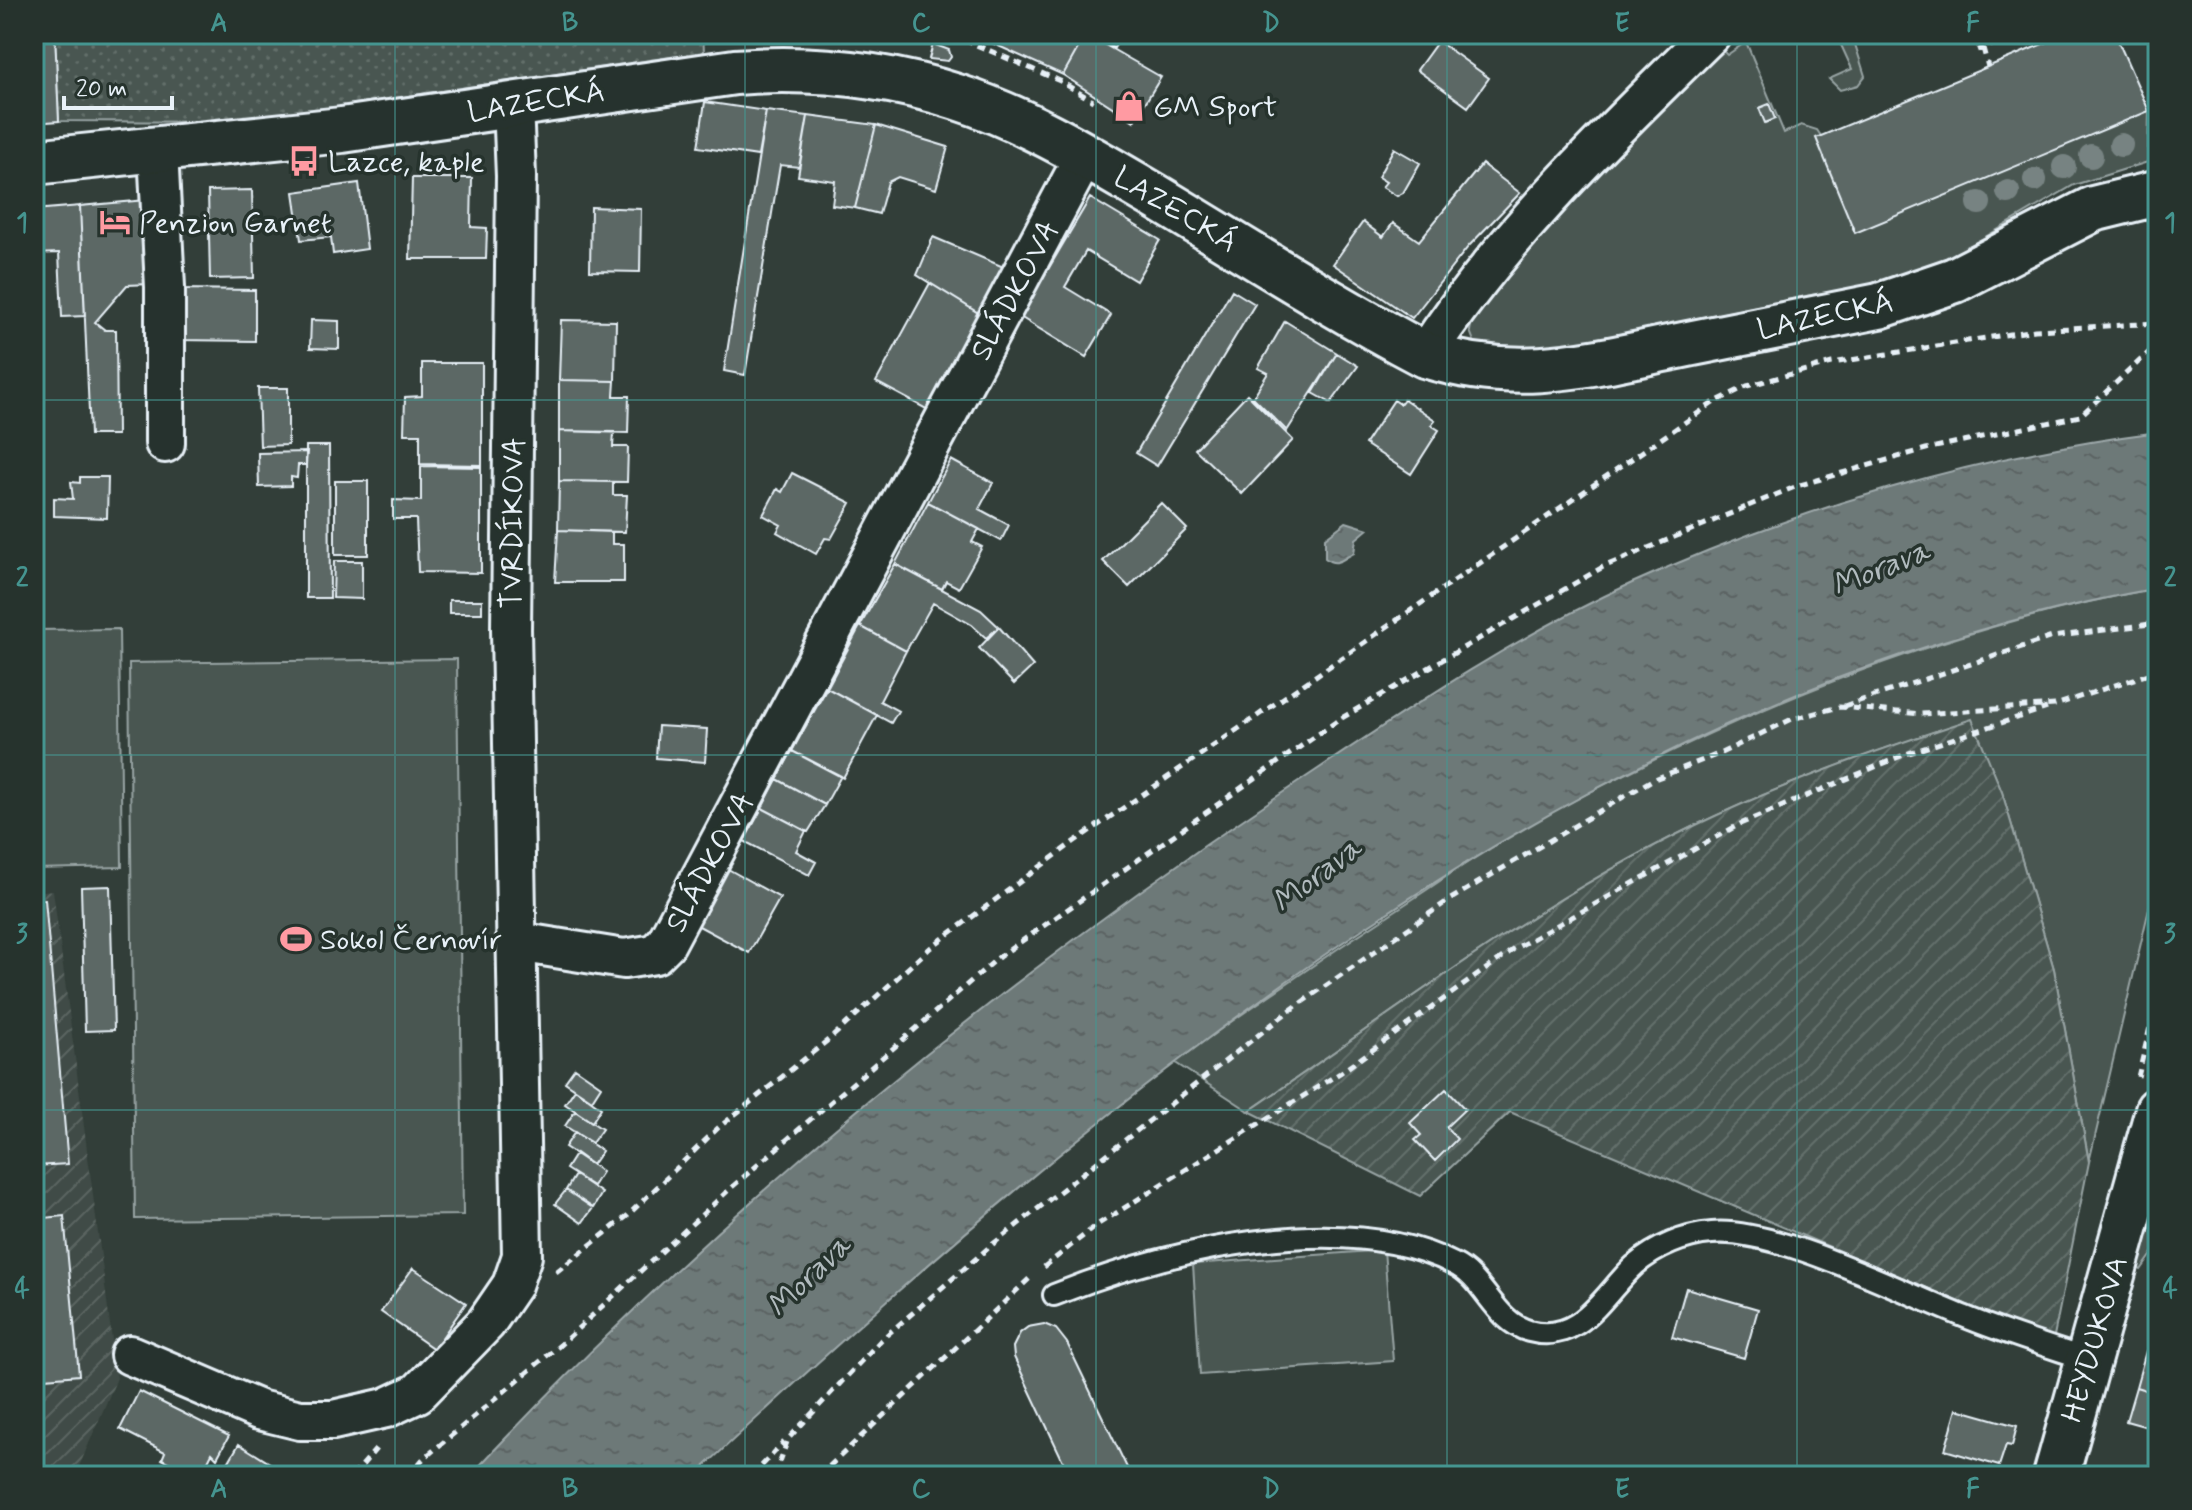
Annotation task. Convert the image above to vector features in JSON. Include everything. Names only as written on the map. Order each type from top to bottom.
[{"type":"main road","name":"LAZECKÁ","points":[[34,162],[342,130],[735,72],[792,70],[846,73],[920,87],[976,104],[1085,155],[1425,355],[1471,369],[1552,369],[1879,306],[1955,280],[2093,209],[2158,193]]},
{"type":"main road","name":"HEYDUKOVA","points":[[2056,1476],[2158,1110]]},
{"type":"street","points":[[1425,355],[1467,291],[1546,200],[1711,34]]},
{"type":"street","name":"TVRDÍKOVA","points":[[513,104],[516,176],[511,629],[518,942]]},
{"type":"street","points":[[158,151],[165,287],[165,443]]},
{"type":"street","name":"SLÁDKOVA","points":[[518,942],[624,959],[655,954],[666,943],[1085,155]]},
{"type":"street","points":[[130,1355],[259,1410],[300,1420],[333,1420],[386,1408],[418,1393],[486,1323],[512,1285],[522,1256],[518,942]]},
{"type":"lane","points":[[1054,1295],[1098,1277],[1181,1254],[1286,1239],[1353,1239],[1417,1248],[1457,1265],[1481,1287],[1505,1318],[1529,1331],[1555,1333],[1583,1321],[1651,1254],[1691,1237],[1728,1233],[1799,1250],[1967,1318],[2089,1360]]},
{"type":"path","points":[[951,34],[1060,81],[1093,101]]},
{"type":"path","points":[[1988,67],[1980,49],[2022,34]]},
{"type":"path","points":[[545,1281],[626,1217],[718,1128],[832,1037],[930,948],[1075,841],[1713,403],[1761,382],[1832,363],[2035,330],[2158,323]]},
{"type":"path","points":[[409,1476],[422,1460],[560,1345],[732,1187],[999,957],[1340,719],[1603,567],[1742,508],[1800,485],[1926,449],[2080,416],[2158,344]]},
{"type":"path","points":[[1742,508],[1751,505]]},
{"type":"path","points":[[752,1476],[881,1340],[982,1254],[1298,1006],[1449,900],[1652,780],[1721,753],[1792,719],[1839,707],[2052,637],[2158,623]]},
{"type":"path","points":[[819,1476],[1025,1282],[1097,1225],[1340,1073],[1514,949],[1740,824],[1906,754],[2158,671]]},
{"type":"path","points":[[1839,707],[1921,714],[2055,705]]},
{"type":"path","points":[[775,1476],[788,1439]]},
{"type":"path","points":[[353,1476],[380,1444]]},
{"type":"shaded area","points":[[55,34],[703,34],[704,52],[234,122],[59,121]]},
{"type":"shaded area","points":[[1836,34],[1870,34],[1854,41],[1865,76],[1858,85],[1840,90],[1829,79],[1852,69]]},
{"type":"shaded area","points":[[1746,42],[1784,133],[1801,125],[1817,130],[1821,136],[1816,138],[2149,111],[2148,162],[2074,185],[1939,264],[1877,287],[1816,294],[1582,342],[1520,349],[1475,344],[1470,331],[1474,311],[1563,206],[1719,47],[1727,55]]},
{"type":"shaded area","points":[[2158,588],[2158,871],[2089,1162],[2054,969],[2002,792],[1971,720],[1796,781],[1728,810],[1635,856],[1467,960],[1249,1111],[1174,1062],[1499,842],[1601,786],[1677,749],[1754,714],[1912,652],[2075,605]]},
{"type":"shaded area","points":[[119,629],[122,867],[34,869],[34,630]]},
{"type":"shaded area","name":"Sokol Černovír","points":[[457,659],[463,1215],[135,1219],[129,663]]},
{"type":"shaded area","points":[[1972,719],[2002,792],[2054,969],[2089,1162],[2053,1341],[1510,1112],[1420,1196],[1249,1111],[1522,923],[1635,856],[1728,810],[1796,781]]},
{"type":"shaded area","points":[[53,890],[117,1378],[75,1476],[34,1476],[34,892]]},
{"type":"shaded area","points":[[2158,1196],[2158,1246],[2141,1270],[2137,1268]]},
{"type":"shaded area","points":[[1384,1250],[1393,1361],[1200,1375],[1193,1264]]},
{"type":"water","name":"Morava","points":[[2158,432],[2158,588],[1948,639],[1747,716],[1553,812],[1367,926],[1188,1053],[1016,1190],[852,1332],[694,1476],[470,1476],[656,1288],[854,1113],[956,1030],[1167,872],[1450,683],[1585,606],[1632,583],[1759,531],[1824,508],[1956,470],[2091,442]]},
{"type":"water","points":[[1346,522],[1368,529],[1356,539],[1354,553],[1340,561],[1329,561],[1325,558],[1325,538]]},
{"type":"building","points":[[34,34],[55,34],[59,121],[34,123]]},
{"type":"building","points":[[986,34],[1086,34],[1063,75],[983,39]]},
{"type":"building","points":[[1086,34],[1161,77],[1134,121],[1063,75]]},
{"type":"building","points":[[1091,34],[1122,34],[1114,48]]},
{"type":"building","points":[[2067,34],[2115,34],[2149,111],[1855,233],[1816,138]]},
{"type":"building","points":[[1438,41],[1489,78],[1468,107],[1417,70]]},
{"type":"building","points":[[933,44],[949,50],[951,57],[948,61],[929,59]]},
{"type":"building","points":[[705,102],[766,111],[758,156],[698,147]]},
{"type":"building","points":[[1769,104],[1775,119],[1765,123],[1759,108]]},
{"type":"building","points":[[766,111],[808,116],[799,167],[780,165],[745,375],[724,371]]},
{"type":"building","points":[[808,116],[876,125],[855,208],[832,205],[835,181],[798,176]]},
{"type":"building","points":[[876,125],[948,147],[936,189],[898,177],[888,182],[879,214],[855,208]]},
{"type":"building","points":[[1394,148],[1420,163],[1403,193],[1397,196],[1382,187],[1386,182],[1378,177]]},
{"type":"building","points":[[1482,164],[1520,193],[1468,247],[1412,318],[1333,264],[1363,222],[1383,237],[1393,223],[1419,241]]},
{"type":"building","points":[[412,178],[472,178],[471,227],[487,228],[486,259],[410,259]]},
{"type":"building","points":[[359,183],[367,249],[333,254],[331,237],[301,240],[294,192]]},
{"type":"building","points":[[252,190],[254,278],[210,279],[208,191]]},
{"type":"building","points":[[1090,198],[1160,240],[1136,281],[1086,251],[1065,287],[1111,315],[1086,357],[1020,317]]},
{"type":"building","points":[[146,200],[150,284],[127,285],[95,322],[105,330],[116,330],[117,435],[90,435],[80,206]]},
{"type":"building","points":[[80,206],[85,316],[62,317],[59,253],[34,254],[34,210]]},
{"type":"building","points":[[591,207],[641,209],[640,272],[590,271]]},
{"type":"building","points":[[933,237],[1006,268],[985,317],[917,275]]},
{"type":"building","points":[[930,283],[983,316],[930,411],[876,382]]},
{"type":"building","points":[[178,289],[255,290],[255,341],[178,340]]},
{"type":"building","points":[[1232,290],[1255,304],[1157,466],[1136,453]]},
{"type":"building","points":[[311,320],[339,321],[339,349],[310,348]]},
{"type":"building","points":[[561,320],[616,321],[615,381],[559,380]]},
{"type":"building","points":[[1285,321],[1337,353],[1287,431],[1253,397],[1268,373],[1258,368]]},
{"type":"building","points":[[1337,353],[1358,366],[1331,403],[1313,393]]},
{"type":"building","points":[[422,363],[482,363],[482,465],[420,464],[420,434],[404,434],[405,397],[422,396]]},
{"type":"building","points":[[559,380],[615,381],[614,396],[629,396],[628,433],[559,431]]},
{"type":"building","points":[[258,388],[288,388],[288,445],[260,446]]},
{"type":"building","points":[[1247,394],[1293,440],[1242,494],[1195,449]]},
{"type":"building","points":[[1404,399],[1435,420],[1431,425],[1439,430],[1411,474],[1365,444],[1394,400],[1400,404]]},
{"type":"building","points":[[559,431],[614,432],[613,447],[628,447],[627,482],[559,481]]},
{"type":"building","points":[[306,446],[329,446],[330,598],[306,598]]},
{"type":"building","points":[[307,452],[306,465],[298,465],[297,478],[291,477],[291,486],[259,487],[258,453]]},
{"type":"building","points":[[951,460],[993,483],[979,509],[1009,525],[1001,541],[928,502]]},
{"type":"building","points":[[421,466],[481,467],[481,573],[418,572],[416,519],[393,519],[393,500],[421,501]]},
{"type":"building","points":[[792,473],[851,503],[831,539],[825,538],[816,554],[777,532],[781,525],[763,515],[777,489],[782,492]]},
{"type":"building","points":[[80,477],[108,477],[107,518],[54,516],[54,498],[73,499],[71,482],[80,483]]},
{"type":"building","points":[[335,481],[368,481],[368,555],[335,555]]},
{"type":"building","points":[[559,481],[613,482],[613,495],[627,495],[625,532],[558,530]]},
{"type":"building","points":[[928,502],[979,529],[972,542],[982,547],[959,588],[946,581],[942,589],[895,564]]},
{"type":"building","points":[[1161,503],[1187,529],[1129,587],[1103,561]]},
{"type":"building","points":[[558,530],[612,532],[612,544],[624,544],[624,582],[555,582]]},
{"type":"building","points":[[334,561],[362,561],[362,599],[333,598]]},
{"type":"building","points":[[895,564],[981,610],[999,627],[986,638],[972,625],[933,603],[906,651],[860,626]]},
{"type":"building","points":[[449,600],[482,600],[482,613],[449,613]]},
{"type":"building","points":[[860,626],[906,651],[880,701],[898,711],[891,723],[827,688]]},
{"type":"building","points":[[999,627],[1033,666],[1014,684],[979,648]]},
{"type":"building","points":[[827,688],[877,715],[843,778],[792,751]]},
{"type":"building","points":[[658,726],[707,729],[705,762],[656,758]]},
{"type":"building","points":[[792,751],[841,776],[825,805],[777,779]]},
{"type":"building","points":[[777,779],[825,805],[808,832],[762,808]]},
{"type":"building","points":[[762,808],[806,831],[796,851],[816,862],[809,875],[744,841]]},
{"type":"building","points":[[728,869],[780,898],[749,953],[697,925]]},
{"type":"building","points":[[110,886],[114,1030],[85,1031],[81,887]]},
{"type":"building","points":[[45,899],[68,1164],[34,1166],[34,900]]},
{"type":"building","points":[[575,1068],[601,1086],[592,1100],[565,1082]]},
{"type":"building","points":[[575,1089],[601,1108],[592,1122],[565,1104]]},
{"type":"building","points":[[1446,1089],[1465,1109],[1446,1127],[1457,1139],[1435,1161],[1415,1140],[1421,1135],[1410,1123]]},
{"type":"building","points":[[575,1111],[602,1129],[592,1143],[565,1126]]},
{"type":"building","points":[[575,1132],[602,1151],[592,1165],[565,1147]]},
{"type":"building","points":[[576,1153],[602,1172],[593,1186],[566,1169]]},
{"type":"building","points":[[575,1175],[602,1193],[593,1208],[566,1190]]},
{"type":"building","points":[[566,1190],[593,1208],[582,1223],[555,1204]]},
{"type":"building","points":[[64,1216],[79,1375],[34,1379],[34,1219]]},
{"type":"building","points":[[413,1268],[466,1303],[434,1349],[381,1312]]},
{"type":"building","points":[[1686,1288],[1758,1309],[1744,1358],[1672,1337]]},
{"type":"building","points":[[1044,1324],[1056,1329],[1067,1343],[1131,1476],[1070,1476],[1014,1357],[1013,1347],[1020,1333],[1028,1327]]},
{"type":"building","points":[[2146,1351],[2158,1355],[2158,1394],[2136,1387]]},
{"type":"building","points":[[2136,1387],[2158,1394],[2158,1430],[2126,1421]]},
{"type":"building","points":[[139,1391],[229,1436],[217,1458],[212,1453],[202,1473],[187,1466],[185,1471],[162,1459],[165,1452],[120,1429]]},
{"type":"building","points":[[1957,1409],[2017,1426],[2012,1446],[2006,1445],[1999,1466],[1945,1450]]},
{"type":"building","points":[[239,1444],[281,1470],[277,1476],[248,1476],[228,1463]]},
{"type":"place","name":"GM Sport","points":[[1129,106]]},
{"type":"place","name":"Lazce, kaple","points":[[304,161]]},
{"type":"place","name":"Penzion Garnet","points":[[115,222]]},
{"type":"place","name":"Sokol Černovír","points":[[296,939]]}]
